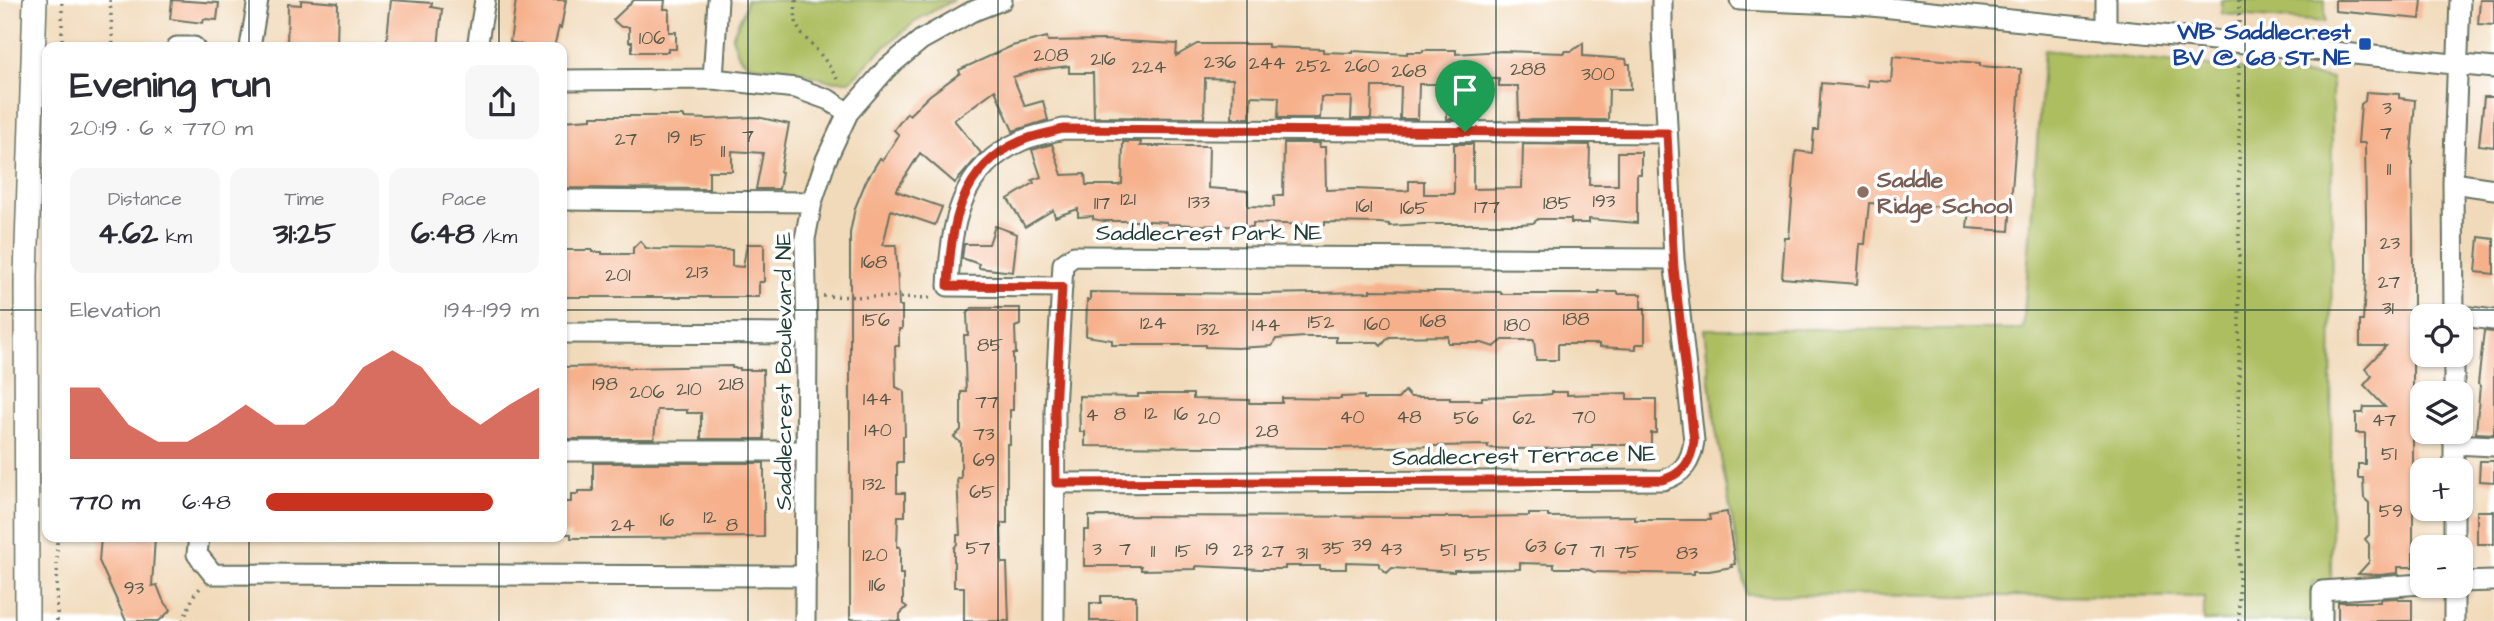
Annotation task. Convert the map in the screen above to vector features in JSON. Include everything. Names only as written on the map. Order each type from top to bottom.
[{"type":"main road","points":[[27,621],[26,276],[35,0]]},
{"type":"street","points":[[251,42],[258,0]]},
{"type":"street","points":[[478,42],[485,0]]},
{"type":"street","points":[[713,79],[718,0]]},
{"type":"street","name":"Saddlecrest Boulevard NE","points":[[805,621],[805,239],[811,202],[826,160],[848,113],[886,69],[921,40],[971,12],[1002,0]]},
{"type":"street","name":"Saddlecrest Terrace NE","points":[[1056,483],[1649,480],[1676,476],[1686,468],[1694,441],[1674,259],[1662,0]]},
{"type":"street","points":[[1740,0],[1884,4],[2106,30],[2494,68]]},
{"type":"street","points":[[2106,0],[2106,30]]},
{"type":"street","points":[[2454,304],[2453,183],[2460,0]]},
{"type":"street","points":[[567,80],[713,79],[796,88],[829,100],[848,113]]},
{"type":"street","points":[[1062,287],[948,286],[950,239],[968,187],[987,163],[1020,141],[1063,129],[1667,133]]},
{"type":"street","points":[[2453,183],[2494,189]]},
{"type":"street","points":[[567,200],[811,202]]},
{"type":"street","name":"Saddlecrest Park NE","points":[[1054,621],[1055,409],[1063,264],[1074,256],[1674,259]]},
{"type":"street","points":[[2473,318],[2494,320]]},
{"type":"street","points":[[567,333],[807,334]]},
{"type":"street","points":[[2473,442],[2494,446]]},
{"type":"street","points":[[567,451],[806,451]]},
{"type":"street","points":[[198,542],[197,554],[213,574],[806,576]]},
{"type":"street","points":[[2473,582],[2494,581]]},
{"type":"street","points":[[2322,621],[2322,591],[2410,585]]},
{"type":"street","points":[[2454,598],[2454,621]]},
{"type":"path","points":[[62,0],[62,42]]},
{"type":"path","points":[[110,0],[113,42]]},
{"type":"path","points":[[796,0],[796,22],[803,37],[818,51],[839,82]]},
{"type":"path","points":[[924,0],[929,4]]},
{"type":"path","points":[[2239,0],[2239,32]]},
{"type":"path","points":[[2239,53],[2239,621]]},
{"type":"path","points":[[807,296],[931,298],[948,286]]},
{"type":"path","points":[[57,542],[57,621]]},
{"type":"path","points":[[183,621],[194,594],[213,574]]},
{"type":"green space","points":[[746,0],[953,0],[917,20],[850,81],[831,81],[784,68],[749,65],[739,56],[732,37]]},
{"type":"green space","points":[[2222,0],[2325,0],[2325,22],[2222,14]]},
{"type":"green space","points":[[2044,50],[2332,78],[2331,582],[2312,582],[2312,621],[2204,621],[2204,597],[1746,595],[1716,431],[1704,329],[2023,329]]},
{"type":"building","points":[[172,0],[219,3],[217,20],[204,19],[203,23],[170,19]]},
{"type":"building","points":[[301,0],[338,3],[337,42],[287,42],[288,4],[301,5]]},
{"type":"building","points":[[391,0],[432,3],[431,7],[442,9],[439,42],[387,42]]},
{"type":"building","points":[[516,0],[566,0],[555,42],[510,42]]},
{"type":"building","points":[[634,0],[665,0],[664,9],[669,9],[669,32],[676,32],[676,49],[668,49],[668,52],[632,52],[629,27],[621,27],[613,20]]},
{"type":"building","points":[[2335,0],[2422,0],[2420,19],[2335,11]]},
{"type":"building","points":[[2480,0],[2494,0],[2494,25],[2478,24]]},
{"type":"building","points":[[1047,37],[1048,41],[1103,40],[1177,44],[1176,56],[1197,44],[1268,44],[1268,47],[1353,53],[1407,54],[1423,50],[1456,50],[1456,54],[1502,51],[1565,53],[1583,43],[1583,56],[1626,59],[1627,64],[1630,64],[1631,89],[1609,89],[1608,120],[1519,120],[1518,86],[1499,86],[1499,79],[1473,79],[1473,119],[1447,119],[1446,84],[1419,84],[1418,119],[1400,119],[1401,87],[1372,87],[1371,119],[1351,119],[1352,97],[1321,97],[1320,118],[1278,118],[1279,97],[1251,96],[1250,118],[1232,118],[1233,79],[1205,78],[1204,118],[1094,117],[1093,73],[1069,73],[1069,66],[1037,70],[1013,77],[1025,106],[1043,101],[1048,120],[1013,131],[995,90],[954,120],[981,153],[955,183],[920,153],[896,191],[942,207],[935,225],[891,210],[883,245],[896,245],[899,306],[902,306],[902,329],[899,329],[899,346],[895,346],[896,387],[904,391],[905,436],[903,462],[897,462],[897,493],[905,493],[905,516],[898,516],[897,547],[900,547],[900,574],[903,574],[903,604],[907,607],[900,614],[900,621],[850,619],[850,233],[855,208],[866,181],[899,135],[894,130],[907,113],[909,115],[960,73],[959,70],[1012,46]]},
{"type":"building","points":[[1893,56],[2021,69],[2009,231],[1967,228],[1969,208],[1869,203],[1865,244],[1860,244],[1857,284],[1782,278],[1785,238],[1789,238],[1796,151],[1812,153],[1814,130],[1818,130],[1821,83],[1868,87],[1868,80],[1891,82]]},
{"type":"building","points":[[2366,92],[2399,94],[2399,98],[2415,100],[2411,157],[2413,304],[2410,304],[2410,367],[2413,367],[2413,381],[2410,381],[2410,444],[2413,444],[2413,458],[2410,458],[2410,521],[2413,521],[2413,535],[2410,535],[2410,567],[2398,567],[2398,573],[2380,575],[2358,574],[2369,562],[2369,544],[2365,539],[2369,535],[2369,503],[2364,498],[2363,478],[2358,478],[2358,464],[2365,464],[2365,433],[2356,433],[2356,413],[2363,413],[2364,407],[2385,407],[2364,385],[2372,376],[2365,368],[2386,346],[2360,346],[2360,321],[2363,321],[2366,275],[2366,218],[2365,143],[2358,143],[2361,104],[2365,101]]},
{"type":"building","points":[[2484,97],[2494,97],[2494,147],[2479,145]]},
{"type":"building","points":[[591,116],[684,116],[710,119],[757,117],[789,124],[779,189],[756,189],[763,153],[732,151],[732,171],[709,171],[709,189],[567,188],[567,121],[591,119]]},
{"type":"building","points":[[1123,142],[1141,142],[1140,146],[1209,146],[1208,188],[1248,191],[1248,206],[1274,207],[1274,196],[1283,196],[1284,143],[1320,143],[1319,147],[1325,147],[1326,190],[1404,191],[1409,190],[1409,181],[1424,181],[1424,194],[1454,194],[1454,144],[1473,144],[1473,189],[1522,188],[1523,144],[1590,145],[1589,185],[1618,185],[1618,152],[1641,152],[1641,174],[1637,174],[1637,223],[1589,219],[1589,223],[1571,223],[1571,219],[1538,219],[1533,223],[1520,224],[1389,226],[1379,223],[1325,222],[1325,225],[1253,223],[1253,227],[1104,221],[1093,219],[1093,216],[1078,217],[1078,209],[1055,217],[1053,210],[1025,227],[1008,199],[1034,183],[1032,180],[1041,177],[1032,150],[1052,144],[1062,175],[1085,174],[1086,185],[1118,185],[1122,184]]},
{"type":"building","points":[[995,226],[1017,234],[1013,272],[979,268],[979,264],[962,258],[964,244],[989,244]]},
{"type":"building","points":[[2479,237],[2494,239],[2494,274],[2476,272]]},
{"type":"building","points":[[640,241],[646,248],[654,249],[732,250],[732,266],[743,267],[747,244],[764,244],[764,282],[759,282],[759,297],[567,297],[567,250],[633,254],[633,248]]},
{"type":"building","points":[[1370,290],[1641,294],[1641,308],[1645,308],[1645,344],[1636,344],[1636,349],[1599,347],[1599,344],[1558,344],[1558,360],[1536,360],[1534,340],[1503,340],[1494,347],[1482,343],[1448,343],[1448,336],[1389,337],[1381,346],[1377,342],[1336,342],[1336,337],[1305,337],[1276,339],[1272,346],[1237,348],[1205,345],[1112,345],[1112,340],[1086,336],[1087,300],[1090,300],[1090,292],[1258,294]]},
{"type":"building","points":[[972,308],[1020,308],[1020,325],[1015,327],[1013,410],[1010,410],[1010,444],[1007,444],[1007,523],[1001,523],[1002,563],[1007,563],[1009,621],[964,621],[964,587],[954,587],[954,548],[957,535],[960,535],[957,478],[961,478],[961,443],[954,437],[961,430],[961,392],[966,392],[964,335],[968,335],[967,314]]},
{"type":"building","points":[[2484,331],[2494,332],[2494,434],[2476,433]]},
{"type":"building","points":[[732,366],[740,370],[763,370],[764,439],[701,439],[701,413],[657,410],[654,439],[567,439],[567,367]]},
{"type":"building","points":[[1405,391],[1410,397],[1450,397],[1450,400],[1482,400],[1482,397],[1541,395],[1551,392],[1567,392],[1567,395],[1627,393],[1627,399],[1656,399],[1656,433],[1651,433],[1651,448],[1592,445],[1592,448],[1512,449],[1488,448],[1488,445],[1336,448],[1085,446],[1085,432],[1080,432],[1079,396],[1193,394],[1193,399],[1282,403],[1282,398],[1341,399],[1364,396],[1364,399],[1398,399]]},
{"type":"building","points":[[2480,461],[2494,461],[2494,482],[2479,481]]},
{"type":"building","points":[[593,463],[764,463],[764,537],[571,538],[571,534],[567,534],[567,502],[571,502],[571,494],[578,494],[578,491],[593,491]]},
{"type":"building","points":[[2477,511],[2494,511],[2494,544],[2477,544]]},
{"type":"building","points":[[1727,512],[1735,564],[1731,565],[1732,567],[1709,571],[1694,571],[1694,574],[1594,572],[1584,568],[1554,568],[1554,564],[1520,563],[1520,569],[1454,572],[1392,568],[1387,573],[1379,563],[1346,562],[1346,569],[1320,569],[1320,566],[1260,569],[1196,566],[1196,569],[1141,570],[1141,566],[1084,566],[1084,530],[1089,530],[1089,516],[1470,517],[1548,514],[1548,517],[1635,516],[1635,520],[1710,520],[1709,515]]},
{"type":"building","points":[[101,542],[155,542],[152,586],[157,585],[171,610],[159,621],[126,621],[99,561]]},
{"type":"building","points":[[1101,596],[1136,596],[1136,621],[1090,621],[1090,603],[1101,603]]},
{"type":"building","points":[[2380,599],[2412,600],[2412,621],[2338,621],[2338,602],[2380,602]]},
{"type":"place","name":"WB Saddlecrest BV @ 68 ST NE","points":[[2365,44]]},
{"type":"place","name":"Saddle Ridge School","points":[[1863,192]]},
{"type":"route","points":[[1063,129],[1465,132],[1667,133],[1674,268],[1694,441],[1686,468],[1676,476],[1662,480],[1056,483],[1055,409],[1062,287],[948,286],[950,239],[968,187],[987,163],[1020,141],[1063,129]]}]
